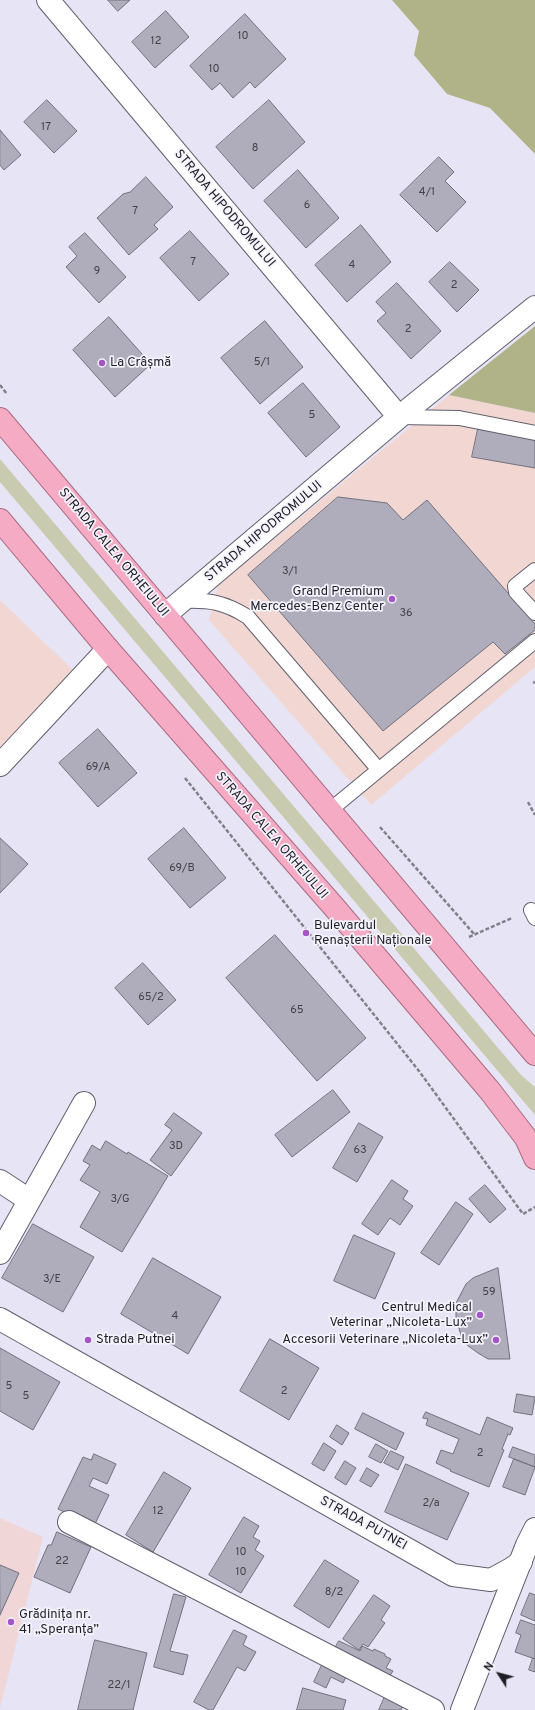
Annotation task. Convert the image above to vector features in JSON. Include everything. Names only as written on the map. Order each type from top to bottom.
[{"type":"highway","name":"STRADA CALEA ORHEIULUI","points":[[0,419],[535,1054]]},
{"type":"highway","name":"STRADA CALEA ORHEIULUI","points":[[0,520],[108,649],[334,907],[461,1059],[490,1091],[526,1138],[535,1158]]},
{"type":"street","name":"STRADA HIPODROMULUI","points":[[48,0],[399,417]]},
{"type":"street","name":"STRADA HIPODROMULUI","points":[[165,615],[399,417],[535,307]]},
{"type":"street","points":[[0,765],[108,649]]},
{"type":"street","points":[[0,1253],[84,1103]]},
{"type":"street","points":[[0,1181],[29,1200]]},
{"type":"street","name":"STRADA PUTNEI","points":[[0,1319],[453,1575],[492,1580],[521,1562]]},
{"type":"street","points":[[70,1522],[433,1710]]},
{"type":"street","points":[[462,1710],[535,1529]]},
{"type":"lane","points":[[399,417],[459,418],[535,433]]},
{"type":"lane","points":[[535,570],[516,586],[516,592],[535,613]]},
{"type":"lane","points":[[183,601],[206,600],[227,606],[248,617],[379,770]]},
{"type":"lane","points":[[329,811],[535,641]]},
{"type":"path","points":[[181,774],[419,1071],[524,1214],[535,1207]]},
{"type":"path","points":[[528,802],[535,815]]},
{"type":"path","points":[[447,950],[474,934],[533,914]]},
{"type":"shaded area","points":[[449,395],[535,413],[535,667],[371,805],[209,620],[218,585]]},
{"type":"shaded area","points":[[0,600],[75,672],[0,751]]},
{"type":"shaded area","name":"Grădinița nr. 41 „Speranța”","points":[[0,1518],[43,1537],[0,1708]]},
{"type":"green space","points":[[392,0],[535,0],[535,154],[490,108],[447,94],[414,55],[419,31]]},
{"type":"green space","points":[[535,326],[535,413],[449,395]]},
{"type":"green space","points":[[0,459],[521,1075],[535,1087],[535,1115],[0,482]]},
{"type":"building","points":[[108,0],[130,0],[118,11]]},
{"type":"building","points":[[166,11],[189,37],[155,68],[132,42]]},
{"type":"building","points":[[245,14],[286,59],[255,88],[250,82],[233,98],[220,83],[212,90],[190,66]]},
{"type":"building","points":[[47,100],[77,131],[54,153],[24,122]]},
{"type":"building","points":[[269,100],[305,142],[253,189],[216,147]]},
{"type":"building","points":[[0,130],[21,155],[4,170],[0,165]]},
{"type":"building","points":[[439,157],[454,172],[445,181],[466,202],[437,232],[400,195]]},
{"type":"building","points":[[298,170],[339,218],[306,248],[264,201]]},
{"type":"building","points":[[146,177],[173,207],[154,225],[158,229],[129,255],[97,218],[123,194],[130,192]]},
{"type":"building","points":[[361,225],[391,262],[347,302],[315,265]]},
{"type":"building","points":[[190,231],[229,274],[199,301],[160,258]]},
{"type":"building","points":[[85,233],[126,277],[99,303],[66,267],[77,256],[69,247]]},
{"type":"building","points":[[450,262],[479,290],[457,312],[429,282]]},
{"type":"building","points":[[397,283],[441,331],[411,359],[377,321],[386,313],[376,302]]},
{"type":"building","points":[[109,317],[151,364],[115,397],[73,350]]},
{"type":"building","points":[[265,321],[303,367],[260,404],[221,358]]},
{"type":"building","points":[[303,383],[340,427],[306,457],[268,413]]},
{"type":"building","points":[[478,429],[535,439],[535,468],[472,457]]},
{"type":"building","name":"Grand Premium Mercedes-Benz Center","points":[[338,497],[387,503],[403,520],[427,500],[535,624],[535,630],[505,654],[493,642],[383,731],[248,575]]},
{"type":"building","points":[[98,729],[137,773],[98,807],[59,763]]},
{"type":"building","points":[[184,828],[226,878],[190,908],[148,859]]},
{"type":"building","points":[[0,838],[28,864],[0,893]]},
{"type":"building","points":[[275,935],[366,1038],[317,1081],[226,978]]},
{"type":"building","points":[[143,963],[176,1000],[148,1025],[115,988]]},
{"type":"building","points":[[333,1090],[350,1112],[292,1157],[275,1135]]},
{"type":"building","points":[[174,1113],[202,1133],[171,1176],[150,1160],[172,1130],[165,1125]]},
{"type":"building","points":[[359,1123],[383,1137],[357,1182],[333,1168]]},
{"type":"building","points":[[106,1141],[127,1154],[128,1152],[168,1176],[122,1252],[80,1227],[100,1192],[80,1180],[90,1165],[83,1161],[92,1145],[100,1150]]},
{"type":"building","points":[[392,1180],[408,1191],[403,1199],[413,1206],[400,1225],[390,1218],[378,1235],[362,1224]]},
{"type":"building","points":[[485,1185],[506,1209],[490,1223],[469,1199]]},
{"type":"building","points":[[456,1202],[473,1214],[439,1265],[421,1253]]},
{"type":"building","points":[[33,1224],[94,1257],[63,1312],[2,1278]]},
{"type":"building","points":[[354,1235],[395,1253],[375,1299],[334,1281]]},
{"type":"building","points":[[153,1258],[221,1297],[188,1354],[121,1314]]},
{"type":"building","name":"Centrul Medical Veterinar „Nicoleta-Lux”","points":[[498,1268],[510,1359],[488,1359],[467,1345],[462,1338],[456,1319],[456,1303],[466,1284],[473,1278]]},
{"type":"building","points":[[270,1339],[319,1368],[289,1420],[240,1391]]},
{"type":"building","points":[[0,1348],[60,1382],[33,1430],[0,1411]]},
{"type":"building","points":[[517,1394],[535,1397],[532,1415],[514,1412]]},
{"type":"building","points":[[426,1412],[480,1435],[487,1417],[513,1428],[510,1435],[508,1434],[502,1449],[504,1450],[489,1487],[450,1471],[451,1470],[436,1463],[441,1450],[453,1454],[459,1439],[426,1425],[428,1419],[423,1418]]},
{"type":"building","points":[[363,1413],[404,1433],[396,1450],[355,1429]]},
{"type":"building","points":[[337,1425],[349,1433],[342,1445],[330,1437]]},
{"type":"building","points":[[324,1443],[336,1451],[324,1471],[312,1464]]},
{"type":"building","points":[[376,1444],[388,1451],[381,1463],[369,1457]]},
{"type":"building","points":[[513,1447],[535,1455],[535,1467],[509,1457]]},
{"type":"building","points":[[391,1451],[404,1457],[398,1470],[384,1463]]},
{"type":"building","points":[[94,1454],[116,1464],[107,1484],[93,1478],[89,1486],[109,1495],[94,1526],[58,1509],[83,1457],[91,1460]]},
{"type":"building","points":[[514,1459],[535,1467],[525,1495],[503,1487]]},
{"type":"building","points":[[345,1461],[356,1468],[346,1485],[335,1478]]},
{"type":"building","points":[[406,1464],[469,1493],[447,1540],[385,1512]]},
{"type":"building","points":[[367,1468],[379,1475],[371,1487],[360,1481]]},
{"type":"building","points":[[164,1472],[191,1488],[153,1552],[126,1535]]},
{"type":"building","points":[[244,1517],[259,1526],[253,1537],[260,1541],[255,1550],[264,1556],[241,1593],[209,1575]]},
{"type":"building","points":[[57,1532],[91,1547],[70,1593],[34,1577],[48,1545],[51,1545]]},
{"type":"building","points":[[325,1560],[359,1581],[329,1628],[294,1606]]},
{"type":"building","points":[[0,1565],[19,1573],[0,1615]]},
{"type":"building","points":[[530,1593],[535,1595],[535,1621],[521,1615]]},
{"type":"building","points":[[174,1594],[186,1597],[170,1651],[188,1655],[183,1675],[154,1667]]},
{"type":"building","points":[[374,1595],[390,1606],[381,1620],[385,1623],[368,1647],[363,1644],[359,1650],[343,1639]]},
{"type":"building","points":[[521,1620],[535,1625],[535,1659],[515,1652],[521,1635],[516,1633]]},
{"type":"building","points":[[234,1630],[247,1636],[243,1645],[256,1652],[245,1671],[237,1667],[213,1710],[209,1710],[194,1702]]},
{"type":"building","points":[[95,1640],[147,1653],[133,1710],[78,1710]]},
{"type":"building","points":[[339,1641],[360,1651],[362,1646],[385,1654],[385,1656],[391,1659],[386,1668],[393,1671],[389,1677],[334,1650]]},
{"type":"building","points":[[533,1658],[535,1659],[535,1672],[529,1670]]},
{"type":"building","points":[[322,1665],[346,1677],[343,1683],[331,1677],[326,1688],[314,1682]]},
{"type":"building","points":[[303,1688],[346,1700],[343,1710],[297,1710]]},
{"type":"building","points":[[386,1694],[403,1705],[401,1710],[379,1710]]},
{"type":"place","name":"La Crâșmă","points":[[102,363]]},
{"type":"place","name":"Grand Premium Mercedes-Benz Center","points":[[392,599]]},
{"type":"place","name":"Bulevardul Renașterii Naționale","points":[[306,933]]},
{"type":"place","name":"Centrul Medical Veterinar „Nicoleta-Lux”","points":[[480,1315]]},
{"type":"place","name":"Strada Putnei","points":[[88,1340]]},
{"type":"place","name":"Accesorii Veterinare „Nicoleta-Lux”","points":[[496,1340]]},
{"type":"place","name":"Grădinița nr. 41 „Speranța”","points":[[11,1622]]}]
